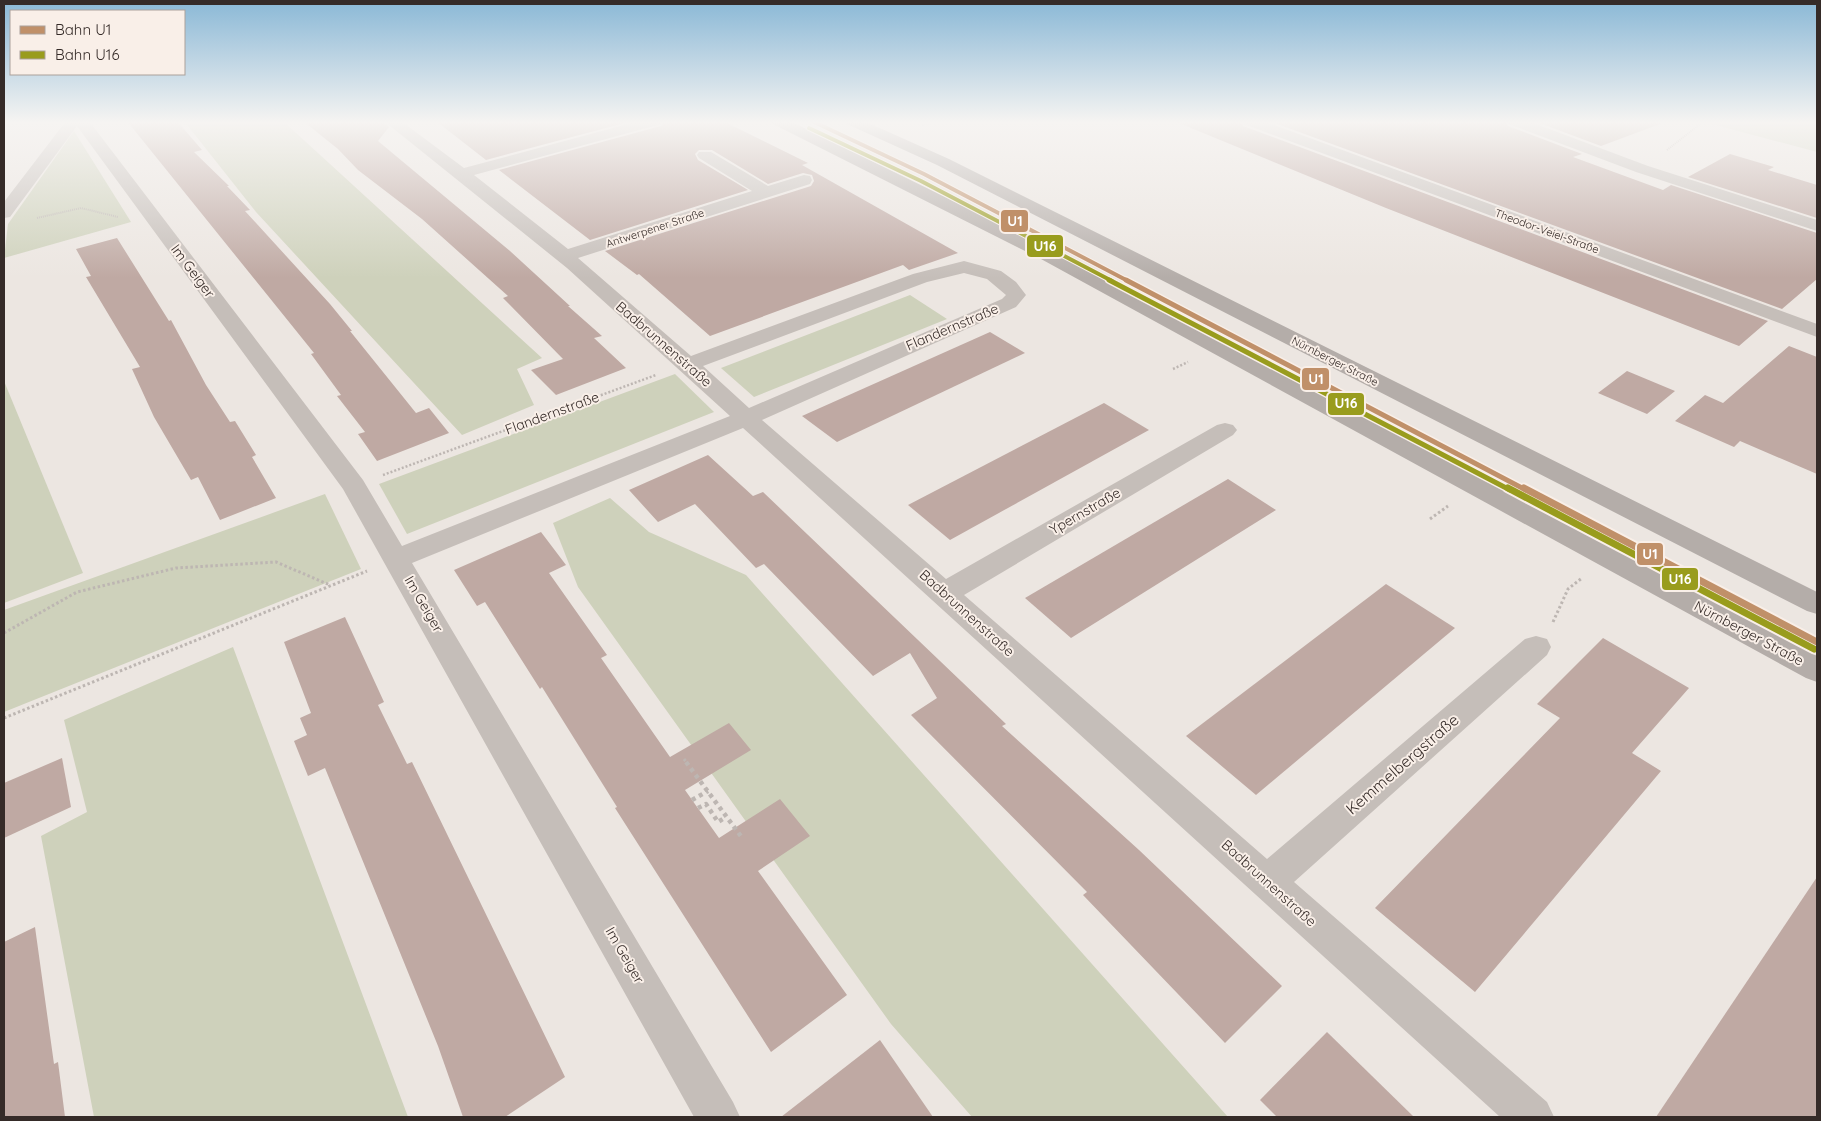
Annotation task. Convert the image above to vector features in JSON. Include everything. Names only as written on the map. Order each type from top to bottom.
[{"type":"main road","name":"Nürnberger Straße","points":[[883,173],[1048,255],[1817,670]]},
{"type":"main road","name":"Nürnberger Straße","points":[[964,173],[1817,604]]},
{"type":"street","points":[[4,213],[34,173]]},
{"type":"street","name":"Im Geiger","points":[[121,173],[354,486],[398,558],[718,1117]]},
{"type":"street","name":"Badbrunnenstraße","points":[[464,173],[689,364],[746,418],[1532,1117]]},
{"type":"street","points":[[735,173],[766,192]]},
{"type":"street","name":"Theodor-Veiel-Straße","points":[[1391,173],[1817,330]]},
{"type":"street","points":[[1655,173],[1817,226]]},
{"type":"street","name":"Antwerpener Straße","points":[[563,257],[804,180]]},
{"type":"street","name":"Flandernstraße","points":[[398,558],[746,418],[1008,303],[1016,295],[1010,286],[994,275],[964,267],[920,278],[689,364]]},
{"type":"street","name":"Ypernstraße","points":[[945,593],[1225,430]]},
{"type":"street","name":"Kemmelbergstraße","points":[[1267,882],[1536,647]]},
{"type":"path","points":[[31,219],[81,208],[118,217]]},
{"type":"path","name":"Flandernstraße","points":[[354,486],[689,364]]},
{"type":"path","points":[[1536,647],[1547,638],[1568,589],[1608,557]]},
{"type":"path","points":[[4,632],[77,592],[176,568],[276,562],[331,586],[4,718]]},
{"type":"path","points":[[684,759],[743,839]]},
{"type":"path","points":[[692,800],[708,791]]},
{"type":"path","points":[[698,808],[706,804],[718,822],[726,817]]},
{"type":"green space","points":[[44,173],[101,173],[131,222],[4,258],[8,224]]},
{"type":"green space","points":[[225,173],[340,173],[542,358],[517,369],[534,405],[462,435],[256,212]]},
{"type":"green space","points":[[910,295],[947,319],[754,397],[721,368]]},
{"type":"green space","points":[[675,374],[714,412],[407,534],[379,484]]},
{"type":"green space","points":[[4,381],[83,573],[4,603]]},
{"type":"green space","points":[[325,494],[361,569],[4,712],[4,610]]},
{"type":"green space","points":[[610,498],[649,532],[746,575],[1228,1117],[972,1117],[891,1024],[578,587],[553,523]]},
{"type":"green space","points":[[233,647],[408,1117],[94,1117],[41,836],[87,812],[64,720]]},
{"type":"building","points":[[169,173],[216,173],[250,210],[245,211],[330,304],[416,413],[429,408],[449,433],[377,461],[358,434],[365,432],[337,396],[341,395],[311,354],[314,353]]},
{"type":"building","points":[[362,173],[417,173],[510,251],[570,306],[568,306],[602,336],[594,338],[626,368],[556,395],[531,370],[563,359],[503,298],[508,296],[422,219]]},
{"type":"building","points":[[503,173],[720,173],[748,190],[590,240]]},
{"type":"building","points":[[750,173],[802,173],[768,184]]},
{"type":"building","points":[[804,173],[817,173],[958,253],[909,270],[903,265],[710,336],[639,274],[637,275],[605,251],[811,186],[814,181],[812,175]]},
{"type":"building","points":[[1301,173],[1370,173],[1768,321],[1739,346]]},
{"type":"building","points":[[1412,173],[1617,173],[1663,190],[1671,185],[1817,233],[1817,279],[1782,309]]},
{"type":"building","points":[[1695,173],[1779,173],[1817,185],[1817,218],[1688,177]]},
{"type":"building","points":[[117,238],[169,321],[171,320],[206,385],[230,422],[235,421],[256,455],[252,457],[276,498],[220,520],[198,477],[191,480],[154,417],[132,369],[140,367],[86,277],[91,276],[76,249]]},
{"type":"building","points":[[990,332],[1025,353],[837,442],[802,416]]},
{"type":"building","points":[[1789,346],[1817,357],[1817,474],[1740,441],[1734,447],[1675,421],[1705,395],[1723,403]]},
{"type":"building","points":[[1627,371],[1675,391],[1647,414],[1598,393]]},
{"type":"building","points":[[1104,403],[1149,430],[950,540],[908,505]]},
{"type":"building","points":[[708,455],[753,496],[763,492],[1006,724],[1002,726],[1139,850],[1282,986],[1225,1043],[1083,895],[1087,892],[911,715],[937,698],[910,653],[873,676],[764,564],[756,568],[695,504],[658,522],[629,490]]},
{"type":"building","points":[[1228,479],[1276,510],[1071,638],[1025,598]]},
{"type":"building","points":[[541,532],[566,565],[549,573],[607,655],[601,658],[670,757],[729,723],[751,750],[685,790],[719,838],[780,799],[810,836],[758,871],[847,995],[771,1052],[615,808],[617,807],[542,687],[540,689],[485,602],[477,606],[454,570]]},
{"type":"building","points":[[1386,584],[1455,628],[1256,795],[1186,736]]},
{"type":"building","points":[[345,617],[384,702],[378,705],[407,764],[412,762],[565,1077],[505,1117],[463,1117],[438,1046],[325,768],[308,776],[294,741],[307,735],[300,718],[311,713],[284,642]]},
{"type":"building","points":[[1603,638],[1689,688],[1632,753],[1661,771],[1475,992],[1375,908],[1560,718],[1537,704]]},
{"type":"building","points":[[62,758],[71,807],[4,838],[4,783]]},
{"type":"building","points":[[1817,877],[1817,1117],[1656,1117]]},
{"type":"building","points":[[35,927],[54,1064],[58,1062],[65,1117],[4,1117],[4,942]]},
{"type":"building","points":[[1327,1032],[1414,1117],[1277,1117],[1260,1100]]},
{"type":"building","points":[[880,1040],[933,1117],[781,1117]]},
{"type":"rail line","name":"U16","points":[[905,173],[1814,649]]},
{"type":"rail line","name":"U1","points":[[923,173],[1817,642]]}]
